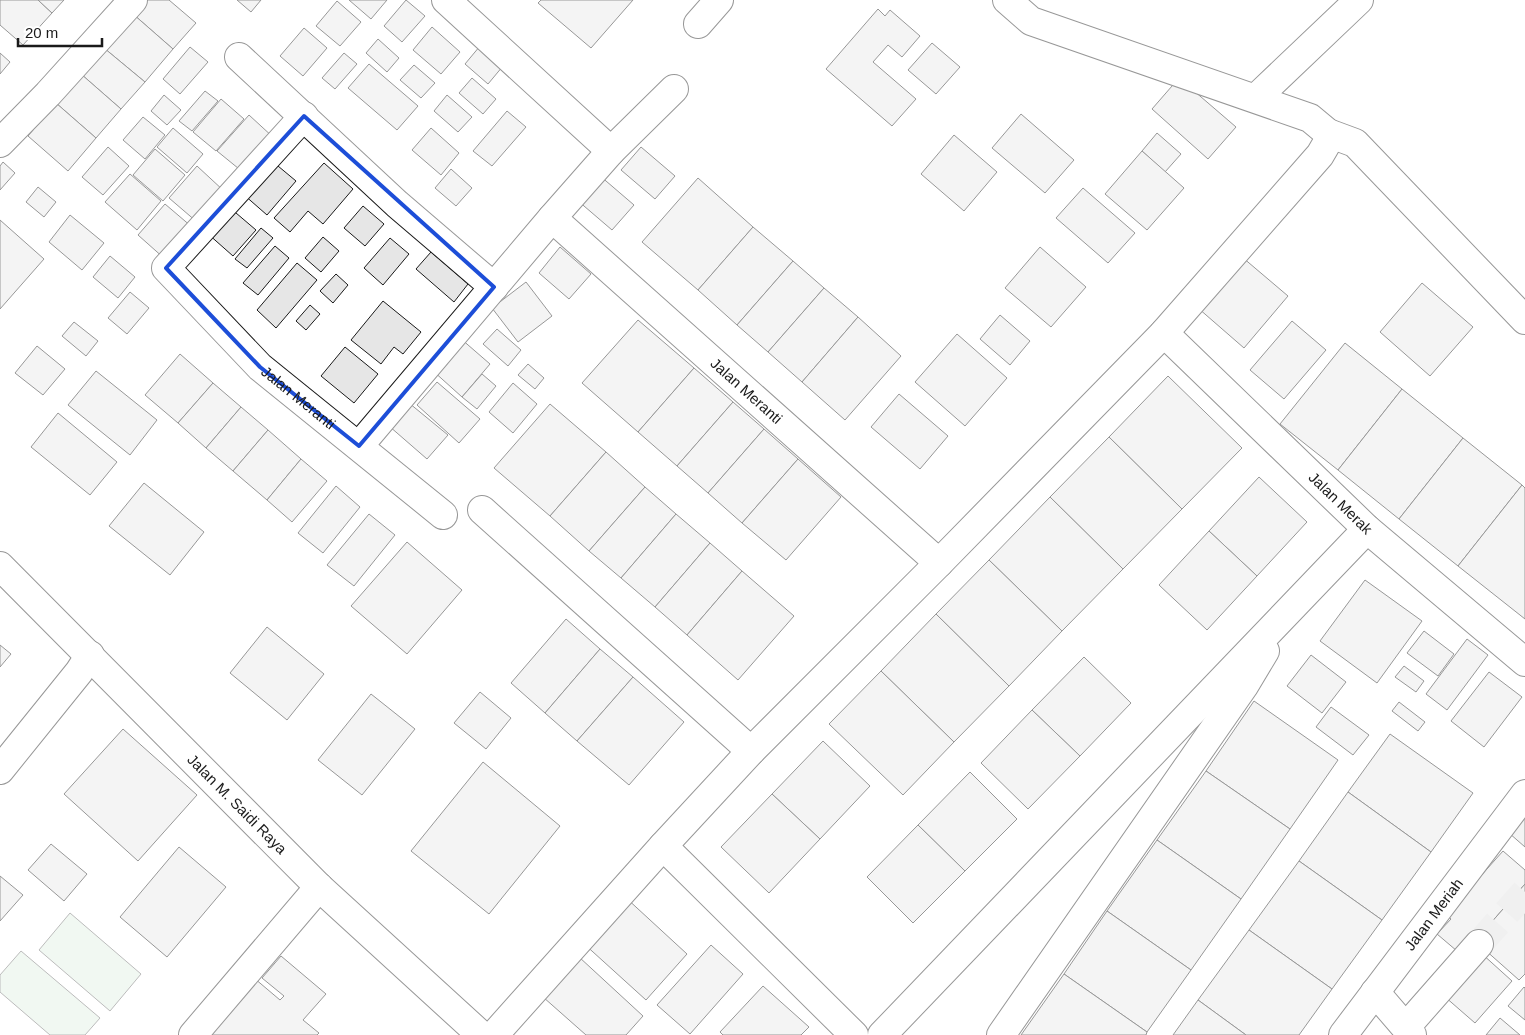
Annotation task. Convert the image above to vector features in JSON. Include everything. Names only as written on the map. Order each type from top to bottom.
[{"type":"street","points":[[0,143],[48,94],[133,0]]},
{"type":"street","points":[[446,0],[611,151]]},
{"type":"street","points":[[698,24],[719,0]]},
{"type":"street","points":[[1007,0],[1031,21],[1310,118],[1328,133],[1355,143],[1525,320]]},
{"type":"street","points":[[1256,98],[1359,0]]},
{"type":"street","points":[[239,57],[397,204],[494,286]]},
{"type":"street","points":[[359,446],[611,151],[674,89]]},
{"type":"street","name":"Jalan Meranti","points":[[304,116],[166,268],[260,367],[443,515]]},
{"type":"street","points":[[494,1035],[750,751],[939,563],[1164,333],[1320,155],[1327,143],[1328,133]]},
{"type":"street","name":"Jalan Meranti","points":[[552,218],[939,563]]},
{"type":"street","name":"Jalan Merak","points":[[1164,333],[1367,529],[1525,662]]},
{"type":"street","points":[[482,510],[750,751]]},
{"type":"street","points":[[882,1035],[1367,529]]},
{"type":"street","name":"Jalan M. Saidi Raya","points":[[0,566],[319,887],[482,1035]]},
{"type":"street","points":[[1000,1035],[1244,686],[1263,656],[1279,620]]},
{"type":"street","points":[[0,770],[79,672],[90,655]]},
{"type":"street","name":"Jalan Meriah","points":[[1343,1035],[1525,794]]},
{"type":"street","points":[[664,846],[854,1035]]},
{"type":"street","points":[[193,1035],[319,887]]},
{"type":"street","points":[[1375,992],[1409,1031],[1479,944]]},
{"type":"highlighted area","points":[[304,116],[494,287],[359,446],[260,367],[166,268]]},
{"type":"green space","points":[[70,913],[141,974],[110,1011],[39,950]]},
{"type":"green space","points":[[21,951],[100,1018],[85,1035],[50,1035],[0,992],[0,975]]},
{"type":"building","points":[[0,0],[38,0],[52,13],[23,45],[0,25]]},
{"type":"building","points":[[38,0],[64,0],[52,13]]},
{"type":"building","points":[[145,0],[169,0],[196,23],[173,49],[133,14]]},
{"type":"building","points":[[237,0],[261,0],[251,12]]},
{"type":"building","points":[[349,0],[387,0],[371,19]]},
{"type":"building","points":[[406,0],[425,16],[402,42],[384,26]]},
{"type":"building","points":[[541,0],[633,0],[591,48],[538,3]]},
{"type":"building","points":[[337,1],[361,22],[340,46],[316,26]]},
{"type":"building","points":[[878,9],[885,16],[890,10],[920,36],[902,57],[888,45],[873,62],[916,99],[892,126],[826,69]]},
{"type":"building","points":[[133,14],[173,49],[145,82],[104,48]]},
{"type":"building","points":[[432,27],[460,52],[441,74],[413,50]]},
{"type":"building","points":[[304,28],[327,48],[303,76],[280,56]]},
{"type":"building","points":[[378,39],[399,58],[387,72],[366,53]]},
{"type":"building","points":[[932,43],[960,67],[936,94],[908,70]]},
{"type":"building","points":[[480,46],[503,66],[488,84],[465,64]]},
{"type":"building","points":[[190,47],[208,62],[180,94],[163,79]]},
{"type":"building","points":[[104,48],[145,82],[121,109],[81,74]]},
{"type":"building","points":[[0,53],[10,62],[0,74]]},
{"type":"building","points":[[344,53],[357,64],[335,89],[322,78]]},
{"type":"building","points":[[369,64],[418,106],[397,130],[348,88]]},
{"type":"building","points":[[414,65],[435,83],[421,98],[400,80]]},
{"type":"building","points":[[81,74],[121,109],[96,138],[56,103]]},
{"type":"building","points":[[472,78],[496,99],[483,114],[459,93]]},
{"type":"building","points":[[1179,78],[1236,127],[1208,159],[1152,109]]},
{"type":"building","points":[[205,91],[218,101],[192,131],[179,121]]},
{"type":"building","points":[[164,95],[181,110],[167,125],[151,111]]},
{"type":"building","points":[[447,95],[472,117],[458,132],[434,111]]},
{"type":"building","points":[[221,99],[244,119],[216,151],[193,132]]},
{"type":"building","points":[[56,103],[96,138],[68,171],[28,136]]},
{"type":"building","points":[[507,111],[526,127],[492,166],[473,151]]},
{"type":"building","points":[[1021,114],[1074,160],[1045,193],[992,148]]},
{"type":"building","points":[[249,115],[274,138],[244,173],[217,151]]},
{"type":"building","points":[[143,117],[165,135],[145,159],[123,140]]},
{"type":"building","points":[[173,128],[203,154],[187,173],[157,147]]},
{"type":"building","points":[[431,128],[459,153],[441,175],[412,150]]},
{"type":"building","points":[[1157,133],[1181,154],[1165,172],[1142,151]]},
{"type":"building","points":[[954,135],[997,172],[964,211],[921,174]]},
{"type":"building","points":[[108,147],[129,166],[103,195],[82,177]]},
{"type":"building","points":[[641,147],[675,176],[655,199],[621,170]]},
{"type":"building","points":[[155,149],[185,175],[163,201],[133,175]]},
{"type":"building","points":[[1142,151],[1184,188],[1147,230],[1105,194]]},
{"type":"building","points":[[272,161],[296,181],[267,215],[243,194]]},
{"type":"building","points":[[3,162],[15,173],[0,190],[0,166]]},
{"type":"building","points":[[324,163],[353,189],[323,224],[308,211],[290,232],[274,218]]},
{"type":"building","points":[[197,166],[224,191],[197,222],[169,198]]},
{"type":"building","points":[[451,169],[472,188],[456,206],[435,188]]},
{"type":"building","points":[[130,174],[161,201],[137,230],[105,202]]},
{"type":"building","points":[[599,175],[634,205],[612,230],[577,200]]},
{"type":"building","points":[[698,178],[753,227],[698,290],[642,242]]},
{"type":"building","points":[[38,187],[56,202],[44,217],[26,202]]},
{"type":"building","points":[[1083,188],[1135,233],[1108,263],[1056,218]]},
{"type":"building","points":[[165,204],[192,227],[165,259],[138,235]]},
{"type":"building","points":[[363,206],[384,224],[365,246],[344,228]]},
{"type":"building","points":[[229,207],[256,230],[233,256],[207,233]]},
{"type":"building","points":[[70,215],[104,243],[82,270],[49,242]]},
{"type":"building","points":[[0,220],[44,259],[0,309]]},
{"type":"building","points":[[753,227],[793,261],[737,325],[698,290]]},
{"type":"building","points":[[261,228],[273,238],[247,268],[235,259]]},
{"type":"building","points":[[323,237],[339,251],[321,272],[305,258]]},
{"type":"building","points":[[390,238],[409,254],[383,285],[364,268]]},
{"type":"building","points":[[275,246],[289,258],[258,295],[243,283]]},
{"type":"building","points":[[560,247],[591,274],[569,299],[539,273]]},
{"type":"building","points":[[1040,247],[1086,287],[1051,327],[1005,288]]},
{"type":"building","points":[[431,252],[468,284],[454,302],[416,269]]},
{"type":"building","points":[[110,256],[135,277],[118,298],[93,277]]},
{"type":"building","points":[[1242,257],[1288,296],[1244,348],[1198,308]]},
{"type":"building","points":[[793,261],[824,288],[768,352],[737,325]]},
{"type":"building","points":[[297,263],[317,280],[276,328],[257,310]]},
{"type":"building","points":[[336,274],[348,285],[333,303],[320,291]]},
{"type":"building","points":[[526,282],[552,316],[518,342],[492,308]]},
{"type":"building","points":[[1422,283],[1473,327],[1430,376],[1380,332]]},
{"type":"building","points":[[824,288],[858,317],[802,382],[768,352]]},
{"type":"building","points":[[130,292],[149,308],[127,334],[108,318]]},
{"type":"building","points":[[383,301],[421,332],[403,354],[394,347],[381,364],[351,340]]},
{"type":"building","points":[[310,305],[320,314],[306,330],[296,321]]},
{"type":"building","points":[[1000,315],[1030,341],[1010,365],[980,339]]},
{"type":"building","points":[[858,317],[901,356],[845,420],[802,382]]},
{"type":"building","points":[[638,320],[694,368],[638,432],[582,383]]},
{"type":"building","points":[[1292,321],[1326,350],[1284,399],[1250,370]]},
{"type":"building","points":[[74,322],[98,341],[86,356],[62,336]]},
{"type":"building","points":[[497,329],[521,350],[508,366],[483,344]]},
{"type":"building","points":[[957,334],[1007,378],[965,426],[915,382]]},
{"type":"building","points":[[460,338],[490,364],[462,397],[432,370]]},
{"type":"building","points":[[1345,343],[1402,389],[1338,470],[1280,424]]},
{"type":"building","points":[[37,346],[65,369],[43,395],[15,373]]},
{"type":"building","points":[[345,347],[378,374],[354,403],[321,376]]},
{"type":"building","points":[[180,354],[213,383],[178,423],[145,395]]},
{"type":"building","points":[[528,364],[544,378],[535,389],[518,375]]},
{"type":"building","points":[[694,368],[733,402],[677,466],[638,432]]},
{"type":"building","points":[[96,371],[157,420],[130,455],[68,405]]},
{"type":"building","points":[[482,374],[496,386],[477,409],[462,397]]},
{"type":"building","points":[[1168,376],[1242,448],[1182,509],[1109,437]]},
{"type":"building","points":[[437,382],[480,419],[459,443],[417,405]]},
{"type":"building","points":[[213,383],[241,407],[206,448],[178,423]]},
{"type":"building","points":[[513,383],[537,404],[513,433],[489,412]]},
{"type":"building","points":[[1402,389],[1463,438],[1399,519],[1338,470]]},
{"type":"building","points":[[899,394],[948,436],[920,469],[871,427]]},
{"type":"building","points":[[733,402],[764,429],[708,493],[677,466]]},
{"type":"building","points":[[409,403],[448,435],[427,459],[389,426]]},
{"type":"building","points":[[550,404],[606,452],[550,516],[494,468]]},
{"type":"building","points":[[241,407],[268,430],[233,471],[206,448]]},
{"type":"building","points":[[58,413],[117,462],[90,495],[31,447]]},
{"type":"building","points":[[764,429],[798,459],[742,523],[708,493]]},
{"type":"building","points":[[268,430],[301,459],[267,500],[233,471]]},
{"type":"building","points":[[1109,437],[1182,509],[1123,569],[1050,497]]},
{"type":"building","points":[[1463,438],[1522,485],[1458,566],[1399,519]]},
{"type":"building","points":[[606,452],[645,487],[589,551],[550,516]]},
{"type":"building","points":[[301,459],[327,481],[292,522],[267,500]]},
{"type":"building","points":[[798,459],[841,497],[786,560],[742,523]]},
{"type":"building","points":[[1259,477],[1307,522],[1257,576],[1209,531]]},
{"type":"building","points":[[144,483],[204,532],[170,575],[109,526]]},
{"type":"building","points":[[1522,485],[1525,488],[1525,619],[1458,566]]},
{"type":"building","points":[[336,486],[360,507],[323,553],[298,533]]},
{"type":"building","points":[[645,487],[676,514],[621,578],[589,551]]},
{"type":"building","points":[[1050,497],[1123,569],[1062,631],[989,560]]},
{"type":"building","points":[[369,514],[395,535],[354,586],[327,565]]},
{"type":"building","points":[[676,514],[710,543],[655,607],[621,578]]},
{"type":"building","points":[[1209,531],[1257,576],[1207,630],[1159,585]]},
{"type":"building","points":[[407,542],[462,590],[407,654],[351,606]]},
{"type":"building","points":[[710,543],[742,571],[687,635],[655,607]]},
{"type":"building","points":[[989,560],[1062,631],[1009,686],[936,614]]},
{"type":"building","points":[[742,571],[794,616],[738,680],[687,635]]},
{"type":"building","points":[[1365,580],[1422,621],[1377,683],[1320,641]]},
{"type":"building","points":[[936,614],[1009,686],[954,742],[881,671]]},
{"type":"building","points":[[566,619],[600,649],[545,713],[511,683]]},
{"type":"building","points":[[267,627],[324,674],[287,720],[230,673]]},
{"type":"building","points":[[1424,631],[1454,654],[1438,676],[1407,653]]},
{"type":"building","points":[[1467,639],[1488,655],[1447,710],[1426,694]]},
{"type":"building","points":[[0,645],[11,654],[0,667]]},
{"type":"building","points":[[600,649],[633,677],[577,741],[545,713]]},
{"type":"building","points":[[1311,655],[1346,682],[1322,713],[1287,686]]},
{"type":"building","points":[[1084,657],[1131,703],[1080,756],[1032,710]]},
{"type":"building","points":[[1404,666],[1424,681],[1416,692],[1395,677]]},
{"type":"building","points":[[881,671],[954,742],[903,795],[829,724]]},
{"type":"building","points":[[1489,672],[1522,697],[1484,747],[1451,721]]},
{"type":"building","points":[[633,677],[684,722],[629,785],[577,741]]},
{"type":"building","points":[[480,692],[511,718],[486,749],[454,723]]},
{"type":"building","points":[[371,694],[415,729],[362,795],[318,760]]},
{"type":"building","points":[[1254,701],[1338,760],[1290,829],[1206,771]]},
{"type":"building","points":[[1399,702],[1425,722],[1418,731],[1392,711]]},
{"type":"building","points":[[1331,707],[1369,735],[1353,755],[1316,727]]},
{"type":"building","points":[[1032,710],[1080,756],[1028,809],[981,763]]},
{"type":"building","points":[[123,729],[197,795],[138,861],[64,794]]},
{"type":"building","points":[[1390,734],[1473,793],[1431,852],[1348,792]]},
{"type":"building","points":[[823,741],[870,786],[820,839],[772,794]]},
{"type":"building","points":[[483,762],[560,826],[489,914],[411,851]]},
{"type":"building","points":[[1206,771],[1290,829],[1241,899],[1157,840]]},
{"type":"building","points":[[970,772],[1017,819],[965,871],[918,825]]},
{"type":"building","points":[[1348,792],[1431,852],[1382,920],[1299,861]]},
{"type":"building","points":[[772,794],[820,839],[769,893],[721,847]]},
{"type":"building","points":[[1525,814],[1525,847],[1509,833]]},
{"type":"building","points":[[918,825],[965,871],[913,923],[867,877]]},
{"type":"building","points":[[1157,840],[1241,899],[1191,970],[1107,911]]},
{"type":"building","points":[[51,844],[87,874],[64,901],[28,870]]},
{"type":"building","points":[[179,847],[226,887],[167,957],[120,917]]},
{"type":"building","points":[[1503,851],[1525,870],[1525,884],[1475,941],[1457,951],[1437,934],[1451,919],[1446,915]]},
{"type":"building","points":[[1299,861],[1382,920],[1332,989],[1249,930]]},
{"type":"building","points":[[0,876],[23,895],[0,921]]},
{"type":"building","points":[[1525,884],[1525,974],[1519,980],[1475,941]]},
{"type":"building","points":[[624,896],[687,954],[646,1000],[582,942]]},
{"type":"building","points":[[1107,911],[1191,970],[1147,1032],[1064,974]]},
{"type":"building","points":[[1249,930],[1332,989],[1299,1035],[1246,1035],[1198,1000]]},
{"type":"building","points":[[711,945],[743,974],[690,1034],[657,1005]]},
{"type":"building","points":[[1481,953],[1512,981],[1475,1023],[1444,996]]},
{"type":"building","points":[[281,956],[326,994],[303,1020],[319,1033],[317,1035],[208,1035],[254,978],[280,1000],[284,996],[262,978]]},
{"type":"building","points":[[579,957],[643,1016],[626,1035],[586,1035],[543,997]]},
{"type":"building","points":[[1064,974],[1147,1032],[1146,1035],[1021,1035]]},
{"type":"building","points":[[763,986],[809,1027],[801,1035],[723,1035],[720,1032]]},
{"type":"building","points":[[1525,988],[1525,1020],[1508,1006]]},
{"type":"building","points":[[1198,1000],[1246,1035],[1173,1035]]},
{"type":"building","points":[[1500,1018],[1520,1035],[1486,1035]]},
{"type":"tunnel","points":[[1479,944],[1525,892]]}]
